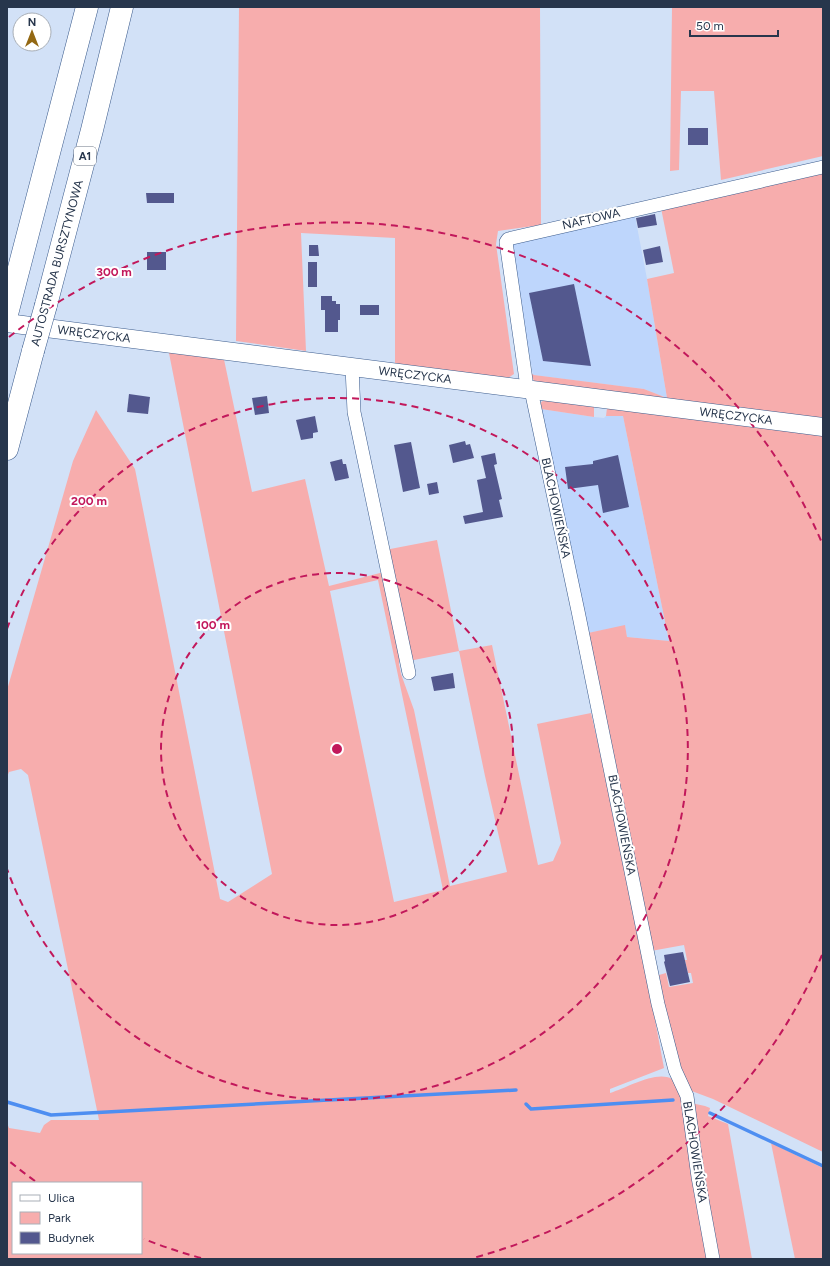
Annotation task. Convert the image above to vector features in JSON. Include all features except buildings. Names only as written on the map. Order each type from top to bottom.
[{"type":"highway","points":[[9,306],[86,7]]},
{"type":"highway","name":"AUTOSTRADA BURSZTYNOWA","points":[[7,449],[92,130],[122,7]]},
{"type":"main road","name":"WRĘCZYCKA","points":[[7,323],[823,427]]},
{"type":"street","name":"NAFTOWA","points":[[527,389],[506,242],[508,239],[823,167]]},
{"type":"street","points":[[352,367],[354,412],[409,673]]},
{"type":"street","name":"BLACHOWIEŃSKA","points":[[527,389],[580,619],[658,1004],[675,1070],[687,1096],[698,1177],[713,1259]]},
{"type":"shaded area","points":[[635,216],[667,398],[644,389],[533,375],[521,309],[512,244]]},
{"type":"shaded area","points":[[541,409],[604,418],[606,416],[623,416],[669,641],[627,637],[625,626],[588,633]]},
{"type":"green space","points":[[239,7],[540,7],[541,225],[498,231],[496,244],[514,374],[508,378],[395,365],[395,238],[301,233],[306,351],[236,341]]},
{"type":"green space","points":[[672,7],[823,7],[823,156],[721,180],[714,91],[681,91],[679,170],[670,171]]},
{"type":"green space","points":[[823,170],[823,421],[536,383],[532,378],[532,374],[644,389],[667,398],[647,279],[674,273],[661,208]]},
{"type":"green space","points":[[167,343],[222,350],[252,492],[305,479],[329,586],[384,572],[399,645],[399,664],[401,674],[414,710],[450,886],[507,872],[459,651],[492,645],[538,865],[553,861],[561,843],[537,724],[591,713],[624,854],[664,1068],[610,1089],[610,1093],[650,1078],[665,1077],[672,1079],[684,1104],[709,1259],[7,1259],[7,1123],[9,1128],[40,1133],[44,1125],[51,1120],[99,1120],[28,775],[21,769],[9,772],[7,777],[7,690],[73,461],[96,410],[135,469],[220,899],[228,902],[272,874]],"holes":[[[378,580],[443,890],[394,902],[330,591]]]},
{"type":"green space","points":[[544,400],[594,407],[594,417],[541,409],[539,404]]},
{"type":"green space","points":[[607,408],[823,433],[823,1152],[713,1099],[689,1090],[673,1052],[659,975],[666,973],[669,987],[693,983],[691,973],[688,973],[684,945],[651,951],[588,633],[625,625],[627,637],[669,641],[623,416],[606,416]]},
{"type":"green space","points":[[437,540],[459,651],[409,661],[385,550]]},
{"type":"green space","points":[[691,1103],[710,1108],[708,1116],[728,1124],[752,1259],[717,1259]]},
{"type":"green space","points":[[771,1143],[823,1168],[823,1259],[795,1259]]},
{"type":"waterway","points":[[7,1102],[51,1115],[516,1090]]},
{"type":"waterway","points":[[526,1104],[531,1109],[673,1100]]},
{"type":"waterway","points":[[710,1113],[823,1166]]}]
